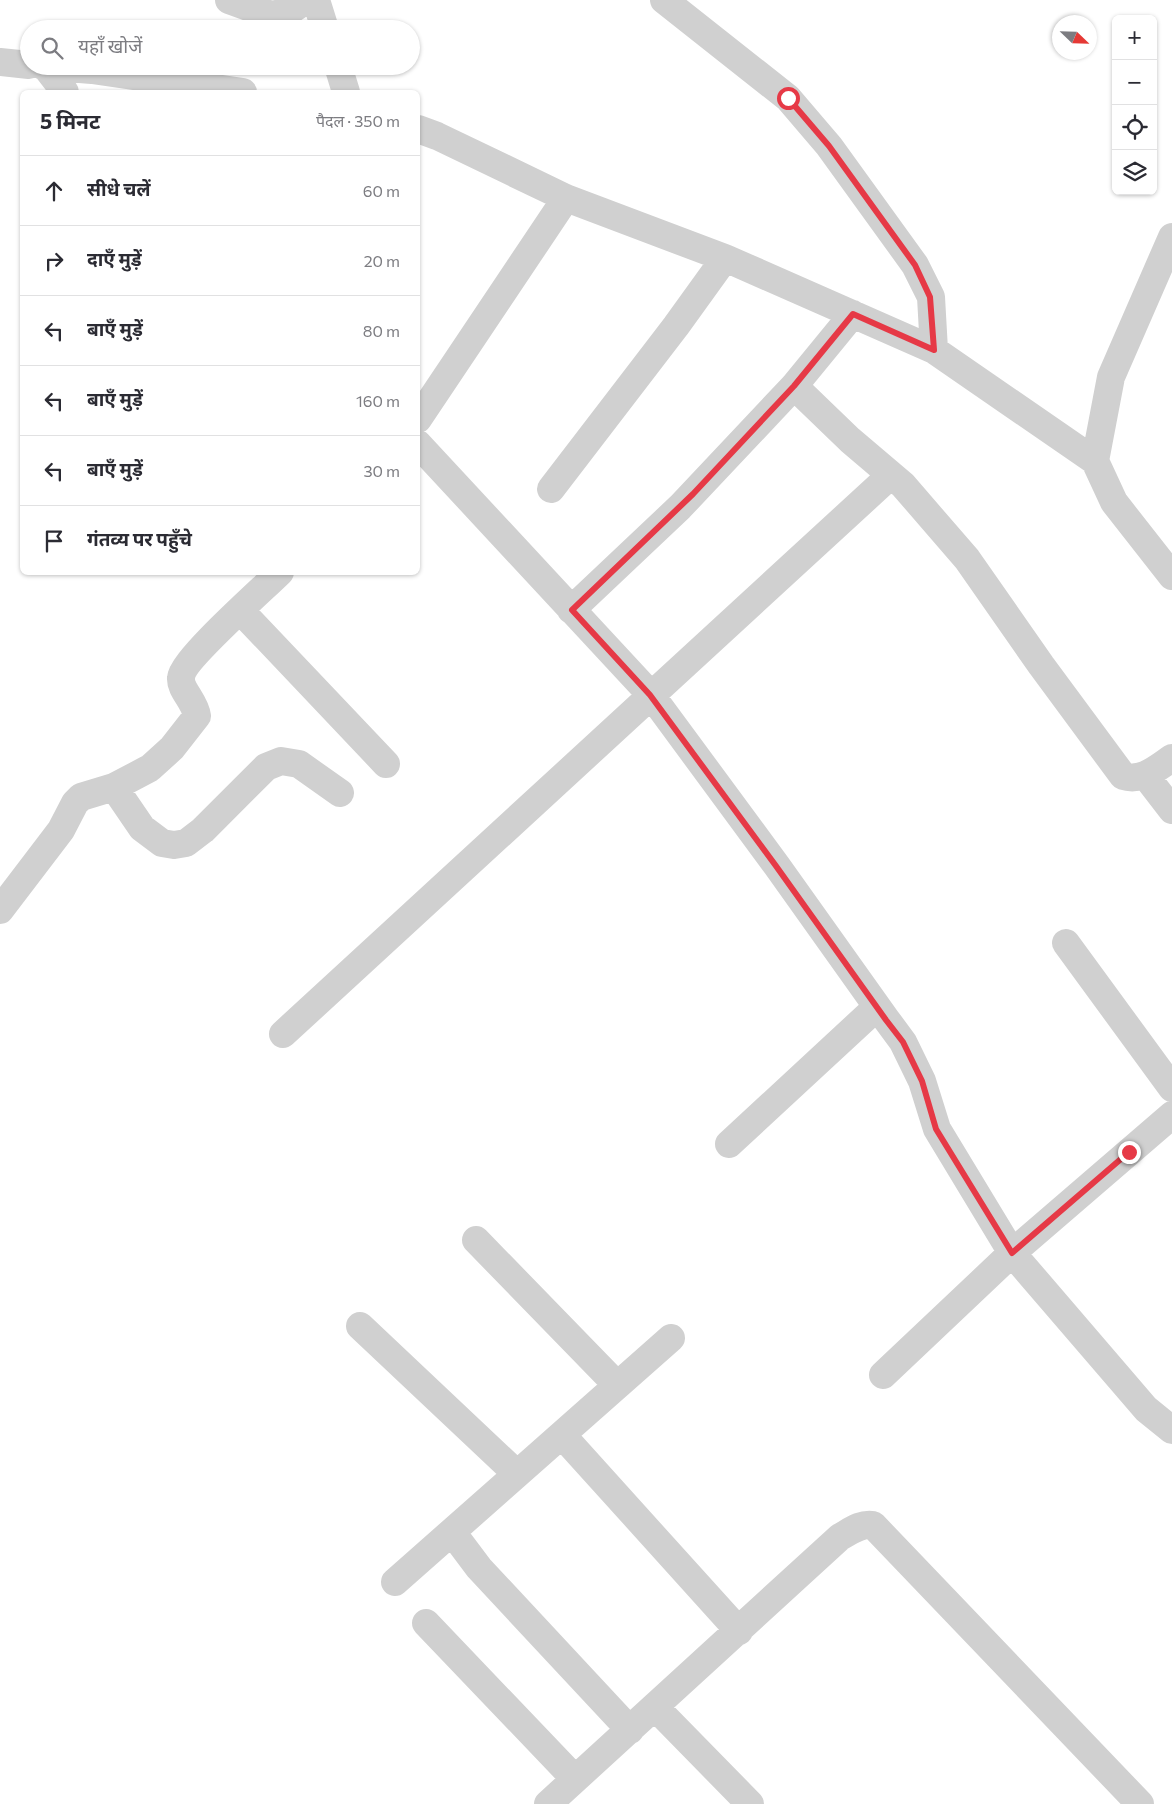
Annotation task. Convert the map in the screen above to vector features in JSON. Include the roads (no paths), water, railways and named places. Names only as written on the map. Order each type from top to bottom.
[{"type":"street","points":[[229,0],[270,15],[288,12],[306,0]]},
{"type":"street","points":[[316,0],[322,20]]},
{"type":"street","points":[[664,0],[788,98],[829,146],[915,265],[930,297],[934,350]]},
{"type":"street","points":[[0,62],[20,64]]},
{"type":"street","points":[[51,75],[62,90]]},
{"type":"street","points":[[126,75],[229,90]]},
{"type":"street","points":[[341,75],[345,90]]},
{"type":"street","points":[[420,131],[437,136],[566,198],[725,258],[934,350],[1095,461],[1114,502],[1172,576]]},
{"type":"street","points":[[420,416],[566,198]]},
{"type":"street","points":[[1095,461],[1111,377],[1172,237]]},
{"type":"street","points":[[551,489],[670,334],[725,258]]},
{"type":"street","points":[[572,610],[680,507],[794,386],[853,314]]},
{"type":"street","points":[[794,386],[850,440],[903,485],[967,559],[1041,665],[1123,776],[1132,779],[1145,775],[1172,758]]},
{"type":"street","points":[[420,446],[650,695],[903,1042],[922,1081],[936,1129],[1012,1253],[1146,1409],[1172,1430]]},
{"type":"street","points":[[283,1034],[891,475]]},
{"type":"street","points":[[0,910],[61,830],[75,803],[81,797],[114,787],[150,768],[172,748],[197,716],[194,704],[181,682],[182,671],[199,651],[277,575]]},
{"type":"street","points":[[240,610],[386,764]]},
{"type":"street","points":[[114,787],[142,828],[162,843],[174,845],[186,843],[203,830],[266,767],[281,761],[299,764],[340,793]]},
{"type":"street","points":[[1145,775],[1172,810]]},
{"type":"street","points":[[1066,943],[1172,1088]]},
{"type":"street","points":[[729,1144],[877,1006]]},
{"type":"street","points":[[883,1375],[1012,1253],[1172,1116]]},
{"type":"street","points":[[476,1240],[617,1385]]},
{"type":"street","points":[[360,1326],[517,1474]]},
{"type":"street","points":[[395,1582],[671,1338]]},
{"type":"street","points":[[562,1435],[739,1630]]},
{"type":"street","points":[[548,1804],[840,1537],[860,1526],[873,1525],[1140,1804]]},
{"type":"street","points":[[452,1532],[479,1568],[630,1730]]},
{"type":"street","points":[[426,1623],[575,1779]]},
{"type":"street","points":[[655,1707],[750,1804]]}]
